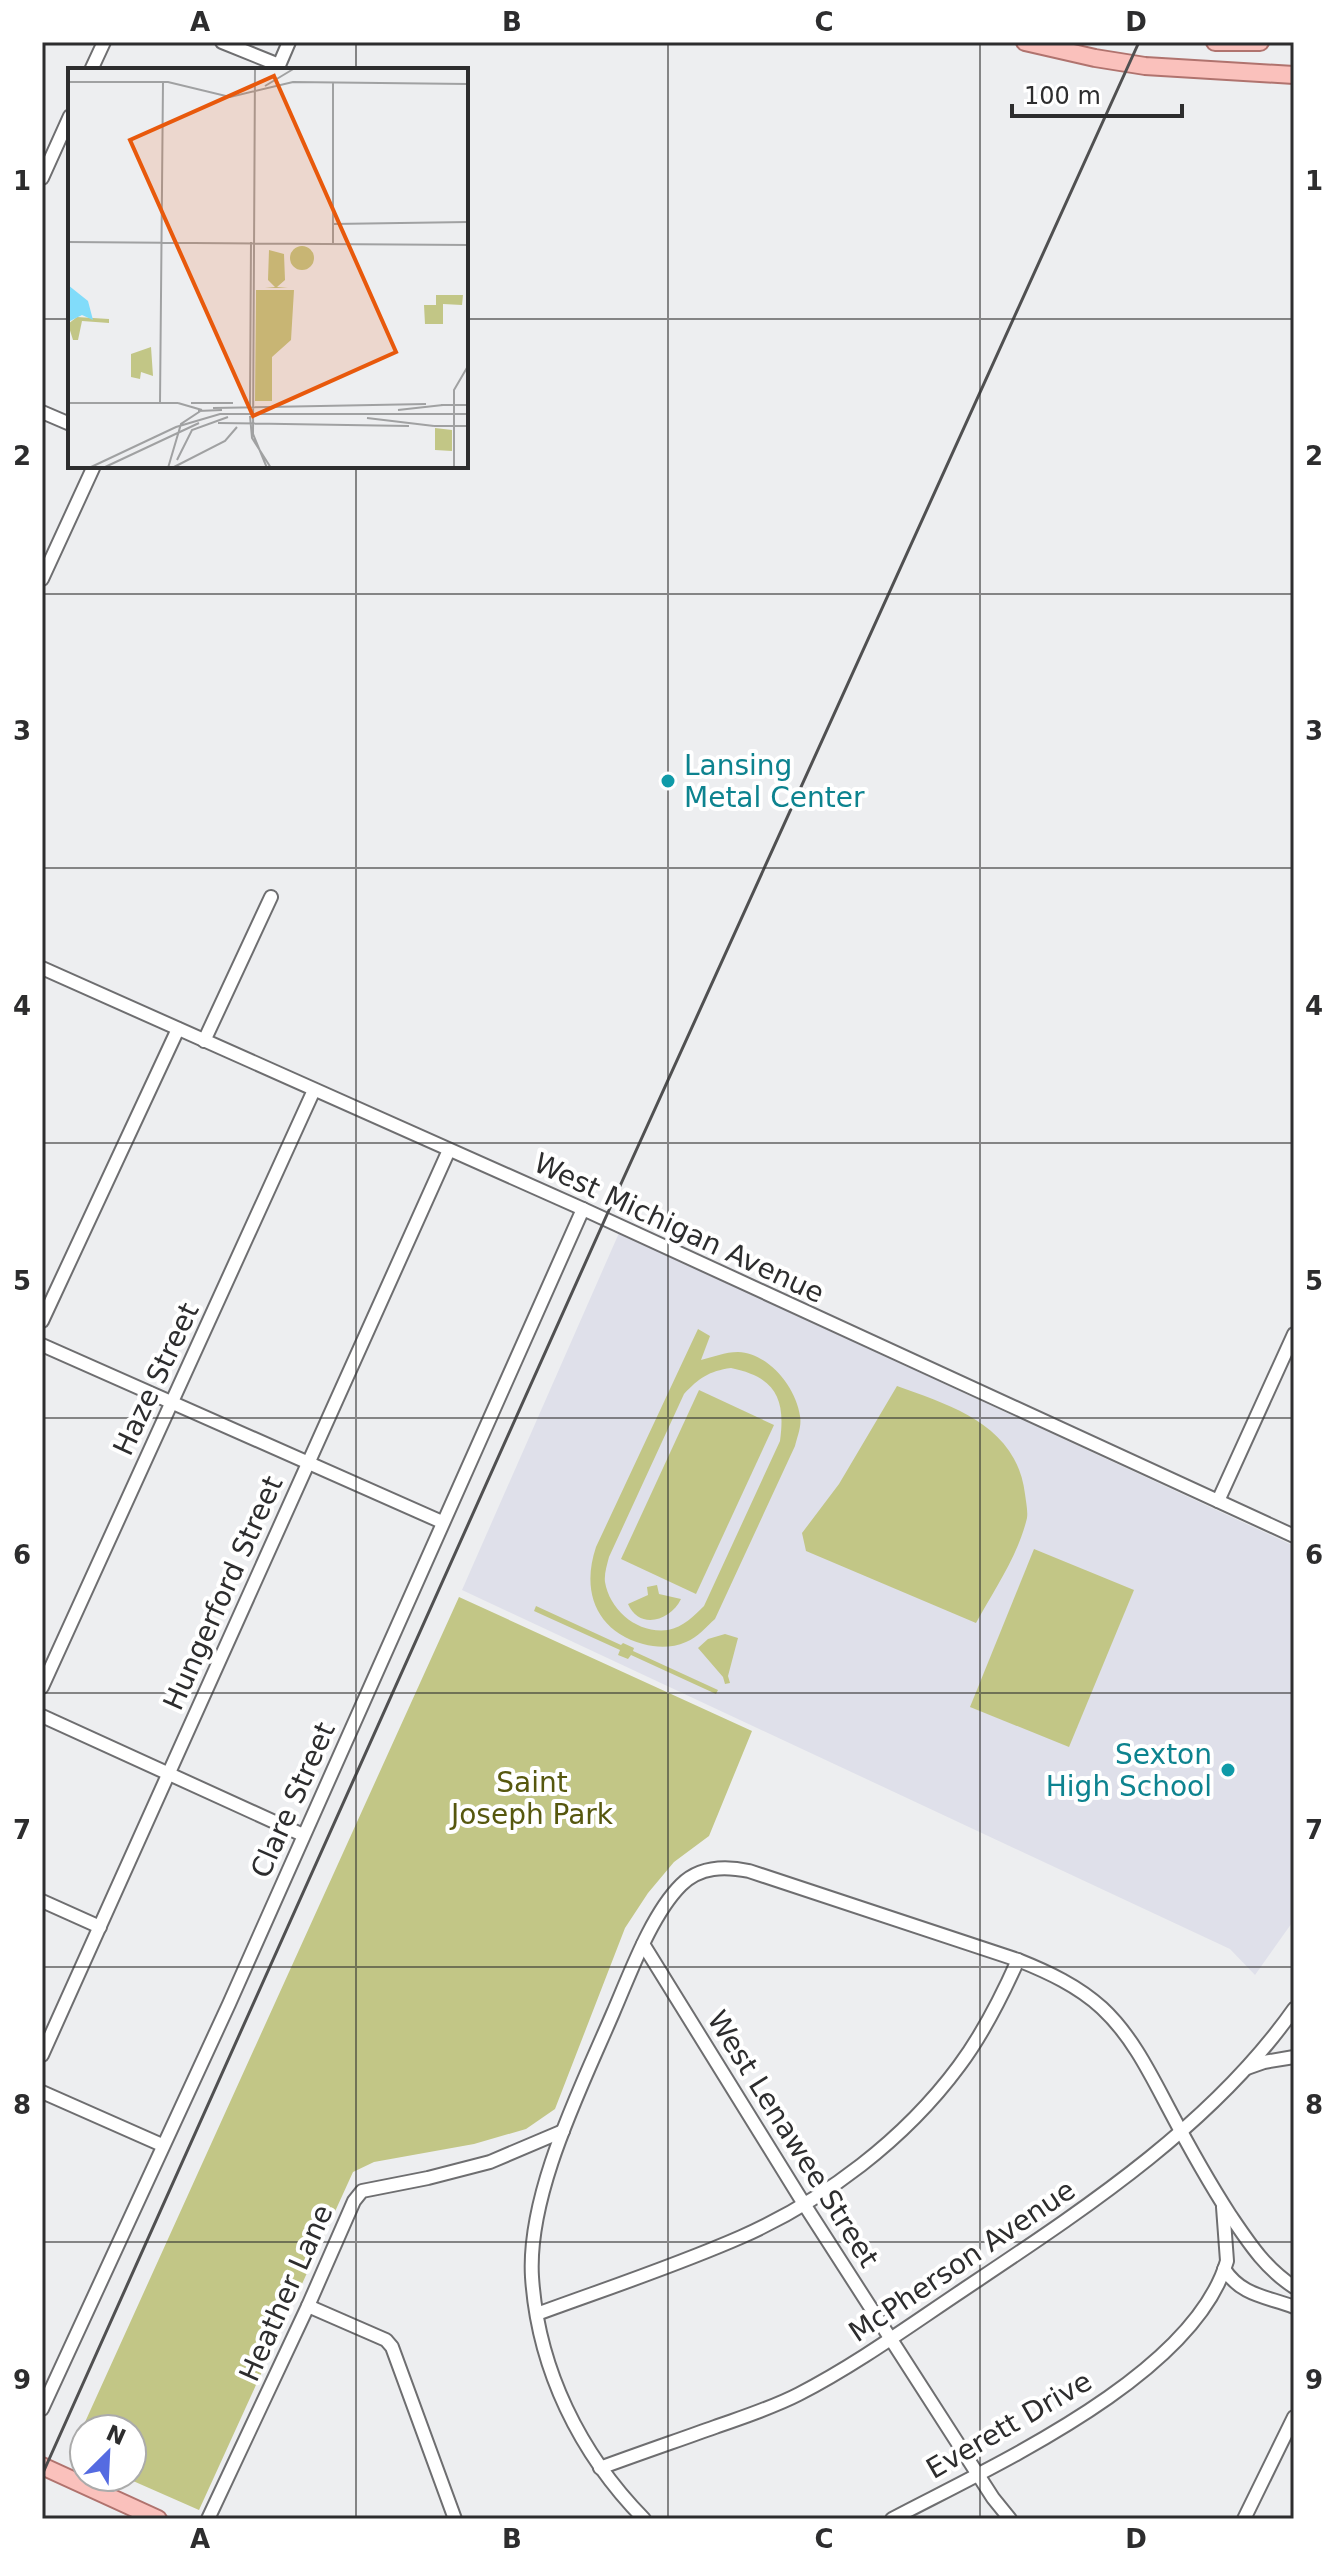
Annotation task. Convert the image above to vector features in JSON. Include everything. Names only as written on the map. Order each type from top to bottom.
[{"type":"main road","points":[[1025,42],[1145,66],[1294,75]]},
{"type":"main road","points":[[1215,42],[1260,42]]},
{"type":"main road","points":[[42,2466],[158,2519]]},
{"type":"street","points":[[92,68],[104,42]]},
{"type":"street","points":[[222,42],[278,68],[289,42]]},
{"type":"street","points":[[42,178],[68,120]]},
{"type":"street","points":[[42,412],[68,423]]},
{"type":"street","points":[[42,579],[93,468]]},
{"type":"street","points":[[204,1041],[271,897]]},
{"type":"street","name":"West Michigan Avenue","points":[[43,970],[583,1209],[1294,1536]]},
{"type":"street","points":[[42,1321],[178,1029]]},
{"type":"street","name":"Haze Street","points":[[42,1687],[314,1090]]},
{"type":"street","name":"Hungerford Street","points":[[42,2055],[449,1150]]},
{"type":"street","name":"Clare Street","points":[[42,2409],[229,2004],[583,1209]]},
{"type":"street","points":[[1218,1501],[1291,1353],[1294,1334]]},
{"type":"street","points":[[42,1345],[442,1522]]},
{"type":"street","points":[[42,1716],[303,1835]]},
{"type":"street","points":[[644,2519],[600,2468],[559,2393],[544,2351],[537,2314],[532,2276],[533,2249],[544,2189],[563,2131],[643,1944],[682,1883],[706,1870],[719,1867],[749,1871],[1018,1960],[1066,1982],[1093,2001],[1111,2018],[1145,2063],[1223,2204],[1263,2262],[1294,2287]]},
{"type":"street","points":[[42,1901],[100,1927]]},
{"type":"street","name":"West Lenawee Street","points":[[643,1944],[890,2339],[1010,2519]]},
{"type":"street","points":[[537,2314],[744,2236],[804,2204],[873,2155],[940,2090],[961,2063],[999,2003],[1018,1960]]},
{"type":"street","name":"McPherson Avenue","points":[[600,2468],[764,2410],[798,2395],[866,2356],[1092,2203],[1181,2131],[1245,2069],[1294,2009]]},
{"type":"street","points":[[1245,2069],[1294,2057]]},
{"type":"street","points":[[42,2092],[162,2145]]},
{"type":"street","name":"Heather Lane","points":[[208,2519],[354,2201],[362,2191],[490,2162],[563,2131]]},
{"type":"street","name":"Everett Drive","points":[[892,2519],[1067,2426],[1138,2375],[1202,2311],[1224,2269],[1227,2261],[1223,2204]]},
{"type":"street","points":[[1224,2269],[1232,2281],[1247,2293],[1294,2307]]},
{"type":"street","points":[[308,2306],[386,2340],[392,2347],[455,2519]]},
{"type":"street","points":[[1246,2519],[1294,2417]]},
{"type":"shaded area","points":[[619,1233],[1294,1546],[1294,1920],[1255,1975],[1230,1949],[462,1590]]},
{"type":"green space","points":[[698,1329],[710,1336],[701,1360],[738,1352],[760,1358],[779,1374],[793,1394],[800,1416],[800,1428],[795,1446],[715,1619],[694,1637],[675,1645],[654,1646],[627,1638],[614,1630],[596,1607],[590,1579],[596,1547]],"holes":[[[731,1368],[746,1372],[767,1384],[779,1401],[780,1441],[704,1606],[673,1629],[657,1630],[636,1624],[619,1611],[608,1593],[605,1579],[609,1557],[684,1394],[710,1373]]]},
{"type":"green space","points":[[897,1386],[940,1402],[979,1422],[1010,1451],[1020,1471],[1027,1509],[1023,1532],[1012,1559],[976,1623],[806,1551],[802,1533],[839,1484]]},
{"type":"green space","points":[[699,1390],[774,1425],[696,1594],[621,1559]]},
{"type":"green space","points":[[1034,1549],[1134,1590],[1069,1747],[970,1707]]},
{"type":"green space","points":[[657,1585],[659,1594],[681,1599],[663,1617],[655,1620],[640,1618],[628,1604],[648,1595],[647,1587]]},
{"type":"green space","name":"Saint Joseph Park","points":[[459,1597],[752,1731],[709,1836],[674,1862],[625,1928],[555,2109],[526,2129],[474,2144],[374,2162],[353,2172],[199,2510],[148,2488],[148,2413],[89,2413]]},
{"type":"green space","points":[[536,1606],[634,1648],[633,1651],[718,1690],[716,1694],[631,1655],[628,1659],[618,1655],[620,1650],[534,1611]]},
{"type":"green space","points":[[725,1634],[738,1638],[728,1676],[730,1683],[725,1684],[723,1677],[698,1648],[708,1639]]},
{"type":"railway","points":[[42,2475],[605,1219],[1139,42]]},
{"type":"place","name":"Lansing Metal Center","points":[[668,781]]},
{"type":"place","name":"Sexton High School","points":[[1228,1770]]}]
